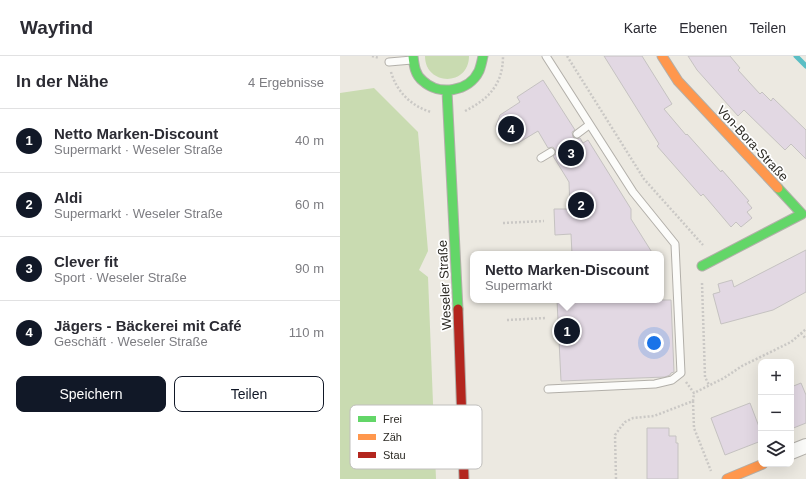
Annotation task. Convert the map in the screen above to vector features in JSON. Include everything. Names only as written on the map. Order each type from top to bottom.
[{"type":"street","points":[[413,58],[414,68],[428,85],[447,91],[459,89],[469,84],[477,75],[482,65],[483,56]]},
{"type":"street","name":"Von-Bora-Straße","points":[[662,56],[678,81],[802,214],[702,266]]},
{"type":"street","name":"Weseler Straße","points":[[447,91],[461,405]]},
{"type":"street","points":[[794,451],[806,446]]},
{"type":"street","points":[[726,479],[758,466]]},
{"type":"street","name":"Weseler Straße","points":[[464,469],[464,479]]},
{"type":"lane","points":[[546,56],[633,192],[675,244],[681,373],[672,380],[655,384],[548,388]]},
{"type":"lane","points":[[388,62],[413,58]]},
{"type":"lane","points":[[577,134],[589,125]]},
{"type":"lane","points":[[541,158],[551,152]]},
{"type":"path","points":[[568,56],[644,179],[708,251],[714,260]]},
{"type":"path","points":[[503,223],[544,221]]},
{"type":"path","points":[[702,266],[705,377],[709,385]]},
{"type":"path","points":[[507,320],[546,318]]},
{"type":"path","points":[[694,393],[742,366],[791,342],[806,329]]},
{"type":"path","points":[[801,333],[806,339]]},
{"type":"path","points":[[681,373],[694,393],[694,428],[713,476]]},
{"type":"path","points":[[616,479],[615,435],[625,422],[633,418],[654,416],[693,401]]},
{"type":"green space","points":[[425,56],[469,56],[467,66],[462,73],[455,78],[447,79],[432,73],[427,66]]},
{"type":"green space","points":[[374,88],[418,132],[428,251],[419,270],[428,277],[433,405],[350,405],[350,469],[436,469],[436,479],[340,479],[340,93]]},
{"type":"building","points":[[604,56],[642,56],[672,104],[664,109],[686,135],[687,134],[721,172],[722,170],[749,201],[747,202],[752,208],[747,212],[752,218],[741,227],[736,222],[731,227],[703,194],[701,196],[657,146],[659,144]]},
{"type":"building","points":[[688,56],[730,56],[740,68],[738,70],[760,94],[762,92],[771,101],[773,98],[806,130],[806,159],[791,144],[785,150],[744,110],[738,116],[697,70]]},
{"type":"building","points":[[543,80],[575,130],[572,132],[573,137],[575,139],[580,138],[583,143],[588,140],[631,209],[631,219],[651,251],[572,251],[571,234],[555,235],[554,209],[570,209],[569,182],[553,156],[556,154],[555,150],[553,147],[548,148],[538,131],[518,143],[510,143],[499,137],[496,126],[500,115],[520,102],[517,97]]},
{"type":"building","points":[[806,250],[806,292],[773,310],[721,324],[713,294],[720,292],[718,284],[732,280],[734,287]]},
{"type":"building","points":[[664,300],[671,300],[674,372],[670,375],[665,377],[561,381],[557,303],[664,303]]},
{"type":"building","points":[[801,383],[806,395],[806,423],[794,428],[794,395],[794,386]]},
{"type":"building","points":[[750,403],[758,424],[758,442],[725,455],[711,418]]},
{"type":"building","points":[[647,428],[669,428],[669,436],[676,436],[676,443],[678,443],[678,479],[647,479]]},
{"type":"waterway","points":[[796,56],[806,66]]},
{"type":"traffic: fast","points":[[413,56],[415,70],[420,79],[430,86],[445,90],[453,90],[468,84],[479,71],[483,56]]},
{"type":"traffic: fast","points":[[447,91],[458,309]]},
{"type":"traffic: fast","points":[[702,266],[802,214],[778,188]]},
{"type":"traffic: slow","points":[[662,56],[678,81],[778,188]]},
{"type":"traffic: slow","points":[[727,479],[758,466]]},
{"type":"traffic: jam","points":[[458,309],[461,405]]},
{"type":"traffic: jam","points":[[464,469],[464,479]]},
{"type":"place","name":"Jägers - Bäckerei mit Café","points":[[511,129]]},
{"type":"place","name":"Clever fit","points":[[571,153]]},
{"type":"place","name":"Aldi","points":[[581,205]]},
{"type":"place","name":"Netto Marken-Discount","points":[[567,331]]}]
